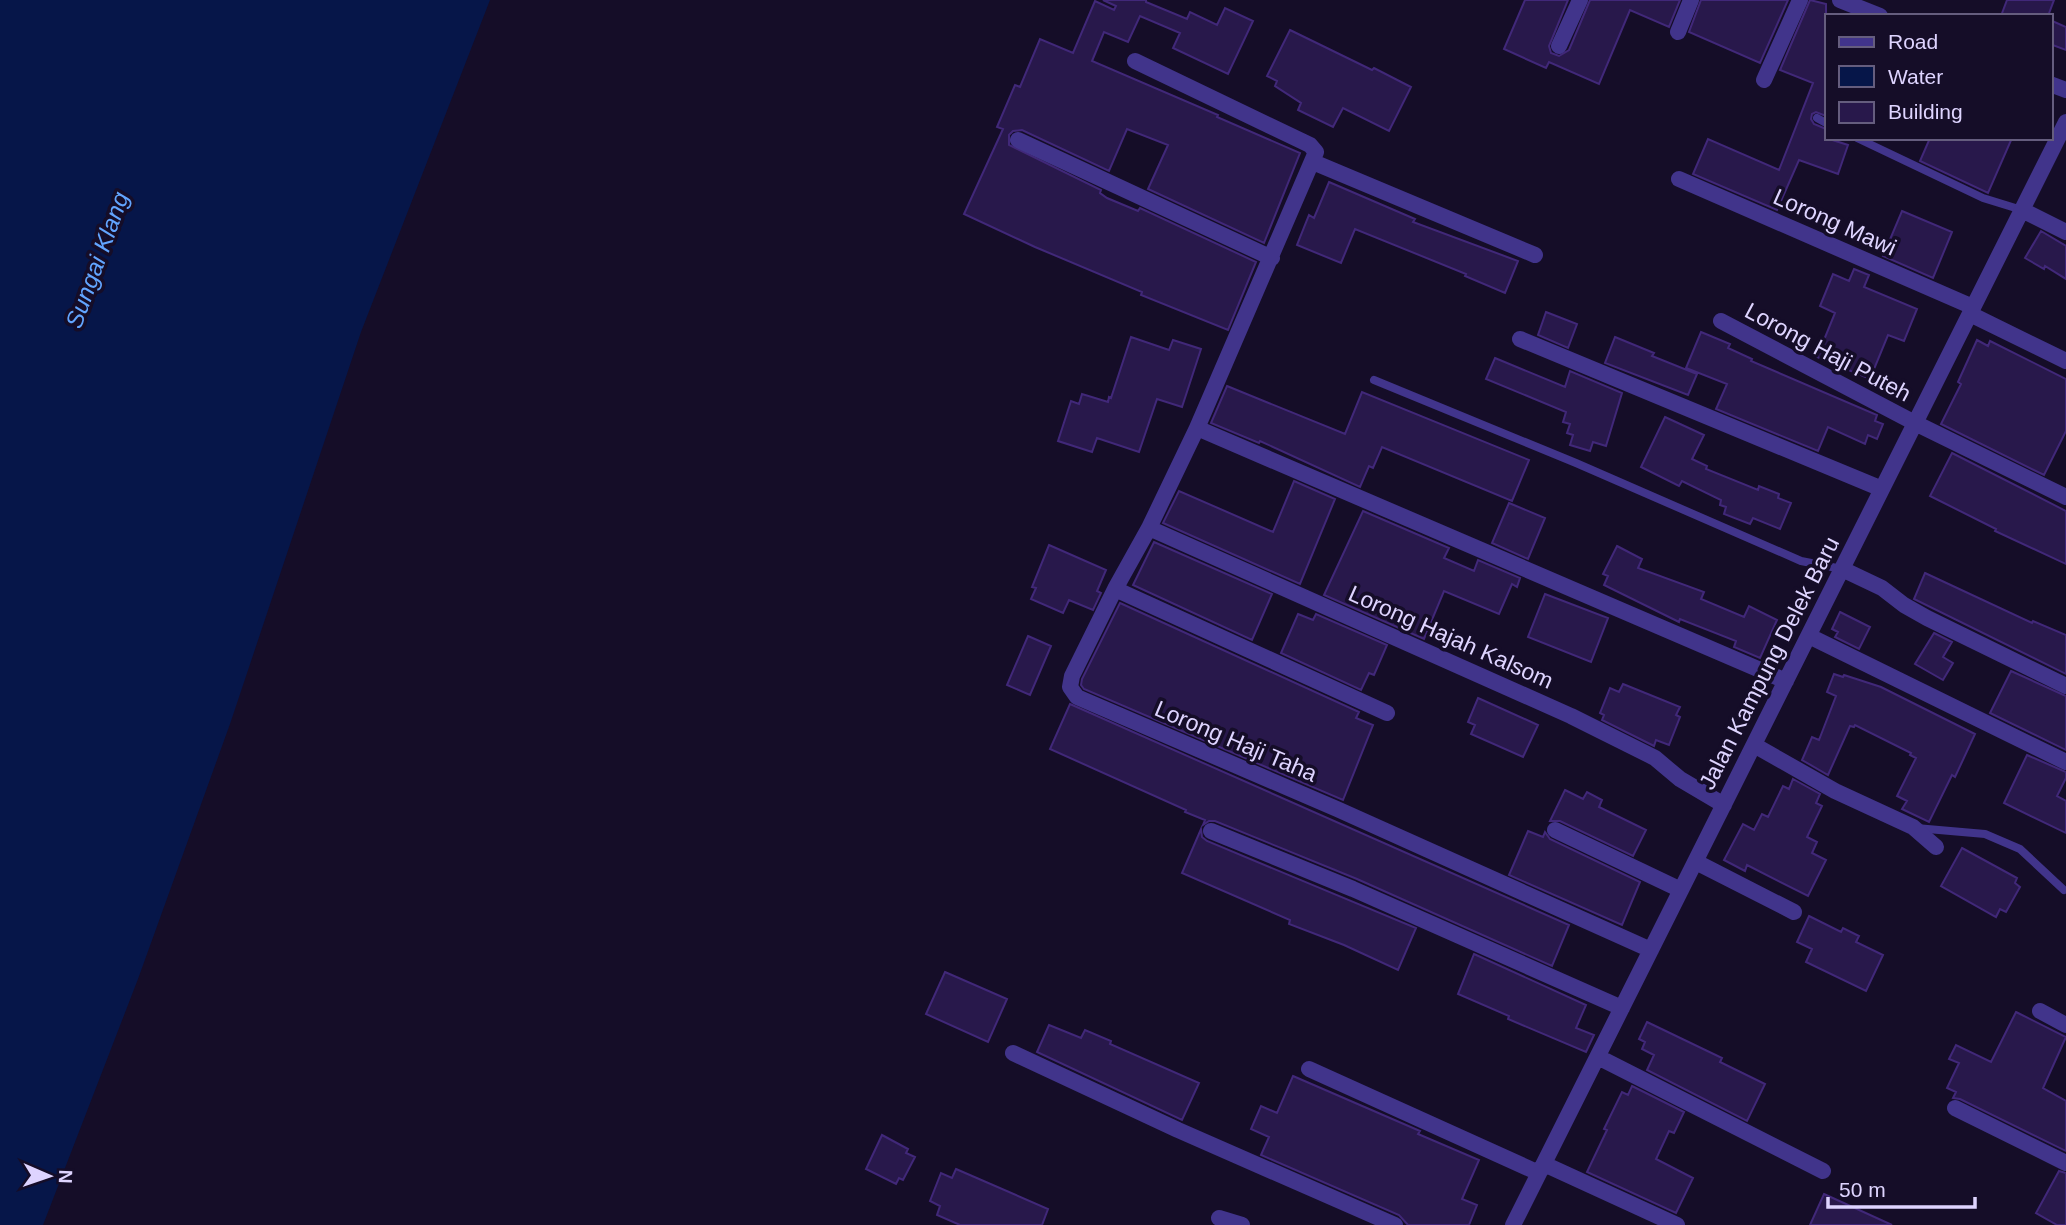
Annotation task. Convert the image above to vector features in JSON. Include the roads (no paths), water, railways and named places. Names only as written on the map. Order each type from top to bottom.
[{"type":"street","points":[[1559,46],[1580,0]]},
{"type":"street","points":[[1678,32],[1691,0]]},
{"type":"street","points":[[1764,80],[1800,0]]},
{"type":"street","points":[[1840,0],[1875,14]]},
{"type":"street","points":[[1135,61],[1310,145],[1316,152],[1313,162],[1535,255]]},
{"type":"street","name":"Jalan Kampung Delek Baru","points":[[1514,1225],[2066,122]]},
{"type":"street","points":[[1018,139],[1272,258]]},
{"type":"street","name":"Lorong Haji Taha","points":[[1313,162],[1197,428],[1149,528],[1072,676],[1070,687],[1077,697],[1337,809],[1651,950]]},
{"type":"street","name":"Lorong Mawi","points":[[1679,179],[1971,311],[2066,361]]},
{"type":"street","points":[[2022,209],[2066,233]]},
{"type":"street","name":"Lorong Haji Puteh","points":[[1721,321],[1915,423],[2066,498]]},
{"type":"street","points":[[1520,339],[1882,489]]},
{"type":"street","points":[[1197,428],[1786,681]]},
{"type":"street","name":"Lorong Hajah Kalsom","points":[[1149,528],[1572,716],[1655,758],[1680,779],[1724,805]]},
{"type":"street","points":[[1842,569],[1882,588],[1927,618],[2066,686]]},
{"type":"street","points":[[1115,589],[1387,713]]},
{"type":"street","points":[[1808,636],[2066,762]]},
{"type":"street","points":[[1754,745],[1835,791],[1913,827],[1936,847]]},
{"type":"street","points":[[1555,830],[1681,890]]},
{"type":"street","points":[[1211,831],[1353,889],[1622,1008]]},
{"type":"street","points":[[1696,862],[1794,912]]},
{"type":"street","points":[[2040,1011],[2066,1025]]},
{"type":"street","points":[[1013,1053],[1178,1130],[1395,1225]]},
{"type":"street","points":[[1598,1057],[1823,1171]]},
{"type":"street","points":[[1309,1069],[1677,1225]]},
{"type":"street","points":[[1955,1108],[2066,1163]]},
{"type":"street","points":[[1219,1218],[1242,1225]]},
{"type":"lane","points":[[1816,118],[1825,122]]},
{"type":"lane","points":[[1861,140],[1983,198],[2022,209]]},
{"type":"lane","points":[[1374,380],[1576,463],[1801,561],[1842,569]]},
{"type":"lane","points":[[1913,827],[1985,834],[1997,839],[2020,849],[2064,890]]},
{"type":"water","name":"Sungai Klang","points":[[0,0],[490,0],[361,332],[230,724],[138,979],[43,1225],[0,1225]]}]
